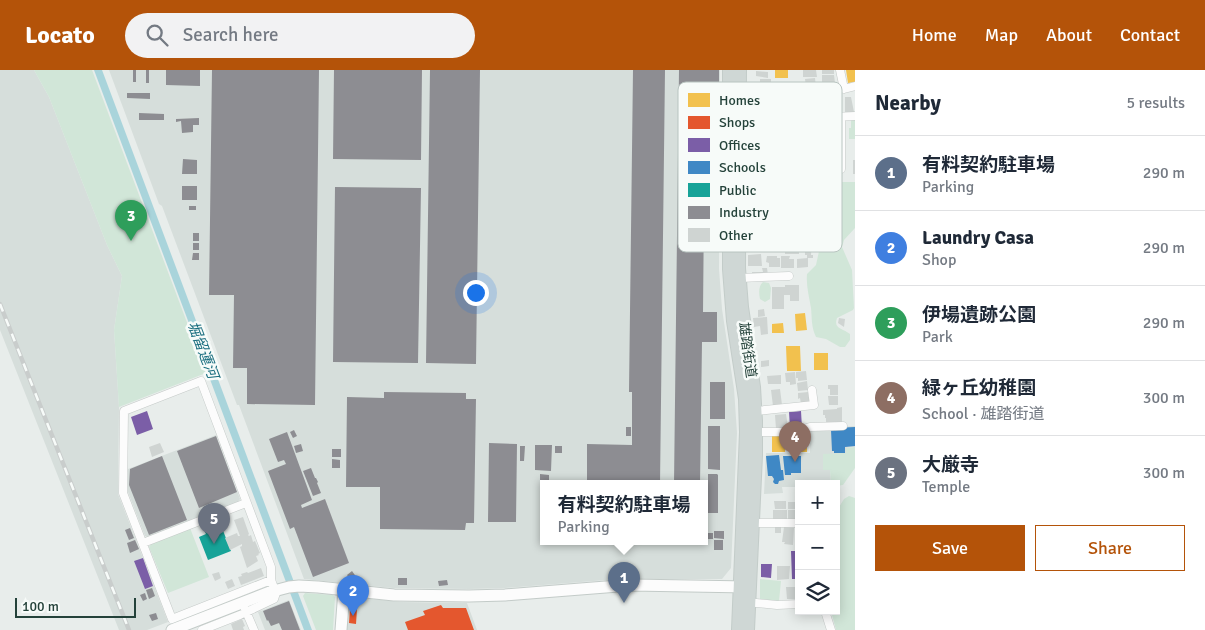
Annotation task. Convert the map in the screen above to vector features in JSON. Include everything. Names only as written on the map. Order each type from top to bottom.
[{"type":"main road","name":"雄踏街道","points":[[729,252],[733,321],[745,399],[745,587]]},
{"type":"main road","name":"雄踏街道","points":[[738,630],[744,602],[753,523],[756,432],[754,387],[742,307],[739,252]]},
{"type":"main road","name":"雄踏街道","points":[[744,602],[748,630]]},
{"type":"street","points":[[840,70],[844,89],[855,86]]},
{"type":"street","points":[[842,117],[855,116]]},
{"type":"street","points":[[740,278],[789,276]]},
{"type":"street","points":[[277,586],[201,381],[124,411],[123,493],[172,618],[277,586],[308,586],[402,595],[475,596],[619,586],[745,587]]},
{"type":"street","points":[[756,411],[814,405],[812,390]]},
{"type":"street","points":[[756,432],[795,432],[810,427],[843,426]]},
{"type":"street","points":[[143,543],[246,502]]},
{"type":"street","points":[[753,523],[795,523]]},
{"type":"street","points":[[202,630],[245,607],[277,586]]},
{"type":"street","points":[[341,630],[344,590]]},
{"type":"street","points":[[744,602],[777,605],[795,604]]},
{"type":"street","points":[[172,630],[245,607]]},
{"type":"street","points":[[245,607],[254,630]]},
{"type":"street","points":[[826,615],[831,630]]},
{"type":"shaded area","points":[[0,70],[34,70],[49,97],[107,245],[122,276],[114,330],[119,407],[118,494],[168,622],[147,630],[119,630],[0,330]]},
{"type":"shaded area","points":[[109,70],[720,70],[720,82],[678,82],[678,252],[719,252],[722,309],[734,389],[737,433],[731,568],[722,579],[619,579],[469,589],[393,588],[304,579],[162,206],[159,204]]},
{"type":"shaded area","points":[[855,426],[855,447],[846,448],[847,453],[824,470],[830,469],[831,480],[795,480],[795,487],[782,487],[783,493],[764,494],[766,453],[810,453],[810,429]]},
{"type":"shaded area","points":[[216,435],[240,499],[238,502],[148,537],[145,536],[128,492],[128,469]]},
{"type":"shaded area","points":[[351,597],[401,602],[467,603],[477,630],[345,630],[347,600]]},
{"type":"shaded area","points":[[289,600],[301,630],[265,630],[258,612]]},
{"type":"green space","points":[[34,70],[92,70],[206,373],[119,407],[114,330],[122,276],[107,245],[49,97]]},
{"type":"green space","points":[[855,119],[855,139],[849,139],[851,120]]},
{"type":"green space","points":[[842,182],[855,182],[855,228],[844,240],[842,247]]},
{"type":"green space","points":[[842,247],[852,270],[854,308],[837,318],[836,322],[838,326],[850,334],[850,340],[845,347],[840,347],[826,339],[816,337],[814,333],[807,287],[807,274],[816,265],[819,252],[842,252]]},
{"type":"green space","points":[[763,282],[769,283],[771,288],[770,299],[765,302],[760,299],[759,295]]},
{"type":"green space","points":[[855,447],[855,468],[843,485],[840,485],[840,480],[831,480],[830,470],[823,470],[823,454],[846,453],[846,448]]},
{"type":"green space","points":[[849,496],[855,498],[855,630],[836,630],[832,615],[840,615],[840,506],[844,499]]},
{"type":"green space","points":[[190,528],[209,577],[168,593],[149,547],[151,544]]},
{"type":"green space","points":[[760,579],[781,581],[779,601],[760,599]]},
{"type":"green space","points":[[305,593],[333,595],[335,597],[333,630],[316,630],[303,596]]},
{"type":"water","name":"堀留運河","points":[[94,70],[102,70],[312,630],[304,630]]},
{"type":"pier","points":[[198,353],[210,354],[214,366],[203,364]]},
{"type":"building: Homes","points":[[775,70],[788,70],[788,78],[775,78]]},
{"type":"building: Homes","points":[[846,70],[855,70],[855,82],[848,83]]},
{"type":"building: Homes","points":[[805,313],[807,330],[796,331],[795,314]]},
{"type":"building: Homes","points":[[783,323],[784,333],[772,333],[772,324]]},
{"type":"building: Homes","points":[[786,346],[800,346],[801,371],[787,371]]},
{"type":"building: Homes","points":[[814,353],[828,353],[828,370],[814,370]]},
{"type":"building: Homes","points":[[772,435],[785,435],[785,440],[791,440],[791,435],[807,436],[807,452],[791,452],[791,448],[785,447],[785,452],[772,452]]},
{"type":"building: Shops","points":[[441,605],[443,608],[466,608],[474,630],[408,630],[405,622],[425,615],[423,611]]},
{"type":"building: Shops","points":[[350,608],[357,609],[356,624],[349,623]]},
{"type":"building: Offices","points":[[147,411],[153,429],[137,435],[131,417]]},
{"type":"building: Offices","points":[[801,411],[802,428],[790,428],[789,412]]},
{"type":"building: Offices","points":[[791,551],[795,551],[795,579],[792,579]]},
{"type":"building: Offices","points":[[143,558],[153,586],[145,589],[134,561]]},
{"type":"building: Offices","points":[[761,564],[772,564],[771,578],[761,577]]},
{"type":"building: Schools","points":[[855,427],[855,446],[845,447],[845,453],[834,453],[832,451],[831,430],[833,428]]},
{"type":"building: Schools","points":[[779,455],[784,480],[775,484],[772,476],[768,476],[766,456]]},
{"type":"building: Schools","points":[[783,456],[801,456],[801,473],[785,475]]},
{"type":"building: Public","points":[[212,525],[214,530],[222,528],[231,551],[208,560],[199,537],[206,534],[203,528]]},
{"type":"building: Industry","points":[[133,70],[136,70],[136,82],[133,82]]},
{"type":"building: Industry","points":[[146,70],[149,70],[149,83],[146,83]]},
{"type":"building: Industry","points":[[166,70],[200,70],[200,86],[166,85]]},
{"type":"building: Industry","points":[[212,70],[319,70],[315,405],[247,404],[247,368],[233,368],[234,295],[209,295]]},
{"type":"building: Industry","points":[[334,70],[422,70],[421,160],[333,159]]},
{"type":"building: Industry","points":[[430,70],[480,70],[476,364],[426,363]]},
{"type":"building: Industry","points":[[633,70],[665,70],[660,480],[587,480],[587,444],[632,445],[632,392],[629,392]]},
{"type":"building: Industry","points":[[679,70],[719,70],[719,82],[679,82]]},
{"type":"building: Industry","points":[[127,93],[150,93],[150,99],[127,98]]},
{"type":"building: Industry","points":[[139,113],[164,114],[164,120],[139,120]]},
{"type":"building: Industry","points":[[199,118],[199,125],[193,125],[193,132],[182,133],[181,121],[176,122],[176,119]]},
{"type":"building: Industry","points":[[678,153],[678,252],[704,252],[703,312],[717,312],[717,342],[702,342],[700,480],[674,480]]},
{"type":"building: Industry","points":[[183,159],[197,160],[197,174],[182,174]]},
{"type":"building: Industry","points":[[182,186],[197,186],[197,200],[182,200]]},
{"type":"building: Industry","points":[[335,187],[421,188],[418,363],[333,362]]},
{"type":"building: Industry","points":[[189,206],[196,206],[196,210],[189,210]]},
{"type":"building: Industry","points":[[193,233],[199,233],[199,241],[193,241]]},
{"type":"building: Industry","points":[[193,243],[199,243],[199,250],[193,250]]},
{"type":"building: Industry","points":[[193,253],[199,253],[199,260],[192,260]]},
{"type":"building: Industry","points":[[710,382],[725,382],[725,419],[710,419]]},
{"type":"building: Industry","points":[[384,392],[466,393],[466,399],[476,399],[474,523],[466,523],[465,530],[380,529],[380,487],[346,487],[347,397],[384,398]]},
{"type":"building: Industry","points":[[708,426],[720,426],[720,470],[708,469]]},
{"type":"building: Industry","points":[[626,427],[631,427],[631,436],[626,436]]},
{"type":"building: Industry","points":[[294,430],[297,436],[293,438],[290,432]]},
{"type":"building: Industry","points":[[287,432],[312,500],[301,505],[302,508],[325,499],[349,563],[313,577],[294,527],[290,529],[268,471],[286,464],[284,460],[278,462],[269,439]]},
{"type":"building: Industry","points":[[216,436],[237,492],[199,508],[177,451]]},
{"type":"building: Industry","points":[[489,443],[517,444],[516,522],[488,522]]},
{"type":"building: Industry","points":[[301,444],[303,451],[296,453],[294,446]]},
{"type":"building: Industry","points":[[535,445],[552,445],[551,471],[535,470]]},
{"type":"building: Industry","points":[[520,446],[525,446],[524,461],[520,461]]},
{"type":"building: Industry","points":[[555,446],[562,446],[562,453],[555,453]]},
{"type":"building: Industry","points":[[332,449],[341,449],[341,457],[332,457]]},
{"type":"building: Industry","points":[[162,456],[187,520],[149,535],[129,485],[130,469]]},
{"type":"building: Industry","points":[[332,459],[340,460],[340,468],[332,468]]},
{"type":"building: Industry","points":[[311,468],[321,493],[313,496],[303,471]]},
{"type":"building: Industry","points":[[540,474],[549,475],[549,480],[540,480]]},
{"type":"building: Industry","points":[[708,474],[718,475],[718,513],[708,513]]},
{"type":"building: Industry","points":[[208,505],[209,507],[211,506],[213,511],[206,514],[203,507]]},
{"type":"building: Industry","points":[[130,528],[134,538],[129,540],[125,530]]},
{"type":"building: Industry","points":[[714,531],[724,531],[724,539],[714,538]]},
{"type":"building: Industry","points":[[708,533],[713,533],[713,539],[708,539]]},
{"type":"building: Industry","points":[[135,540],[139,549],[130,553],[127,543]]},
{"type":"building: Industry","points":[[714,540],[723,540],[723,550],[714,550]]},
{"type":"building: Industry","points":[[352,571],[357,578],[352,582],[347,575]]},
{"type":"building: Industry","points":[[398,578],[407,578],[407,585],[398,585]]},
{"type":"building: Industry","points":[[447,580],[448,585],[439,586],[438,581]]},
{"type":"building: Industry","points":[[152,588],[155,596],[149,599],[146,590]]},
{"type":"building: Industry","points":[[145,593],[147,599],[143,601],[140,595]]},
{"type":"building: Industry","points":[[289,601],[300,630],[282,630],[279,623],[271,626],[263,611]]},
{"type":"building: Industry","points":[[156,613],[158,619],[152,621],[149,615]]},
{"type":"building: Other","points":[[803,70],[816,70],[817,77],[803,77]]},
{"type":"building: Other","points":[[822,70],[834,70],[834,74],[822,74]]},
{"type":"building: Other","points":[[756,71],[768,72],[768,78],[756,76]]},
{"type":"building: Other","points":[[822,75],[834,75],[835,82],[822,82]]},
{"type":"building: Other","points":[[815,78],[815,82],[805,82],[805,79]]},
{"type":"building: Other","points":[[760,79],[771,79],[771,82],[760,82]]},
{"type":"building: Other","points":[[845,97],[851,97],[854,112],[845,113]]},
{"type":"building: Other","points":[[853,160],[855,160],[855,174],[853,174]]},
{"type":"building: Other","points":[[785,252],[799,252],[799,254],[785,254]]},
{"type":"building: Other","points":[[805,252],[811,252],[813,258],[807,258],[807,255],[805,255]]},
{"type":"building: Other","points":[[761,254],[762,266],[748,266],[748,255]]},
{"type":"building: Other","points":[[767,256],[777,256],[777,258],[780,258],[780,267],[769,267],[769,263],[766,262]]},
{"type":"building: Other","points":[[781,256],[790,256],[789,259],[794,259],[794,268],[781,268]]},
{"type":"building: Other","points":[[808,258],[808,267],[797,268],[797,259]]},
{"type":"building: Other","points":[[762,268],[767,268],[768,275],[752,276],[752,272],[763,272]]},
{"type":"building: Other","points":[[785,285],[799,285],[799,301],[790,301],[790,295],[784,295],[784,309],[772,309],[772,287],[785,287]]},
{"type":"building: Other","points":[[764,309],[765,316],[758,317],[758,310]]},
{"type":"building: Other","points":[[767,317],[768,334],[761,335],[760,326],[754,327],[753,318]]},
{"type":"building: Other","points":[[839,318],[845,319],[844,327],[838,323]]},
{"type":"building: Other","points":[[769,360],[769,366],[761,367],[761,361]]},
{"type":"building: Other","points":[[806,371],[807,380],[798,381],[796,372]]},
{"type":"building: Other","points":[[795,372],[796,384],[790,385],[790,382],[786,382],[785,373]]},
{"type":"building: Other","points":[[781,375],[781,384],[768,384],[767,376]]},
{"type":"building: Other","points":[[807,381],[808,390],[798,391],[797,383]]},
{"type":"building: Other","points":[[828,385],[838,385],[838,395],[830,395]]},
{"type":"building: Other","points":[[780,389],[782,405],[773,406],[771,390]]},
{"type":"building: Other","points":[[808,392],[810,403],[801,404],[800,398],[798,399],[798,393]]},
{"type":"building: Other","points":[[828,396],[838,396],[838,405],[829,405]]},
{"type":"building: Other","points":[[842,407],[842,422],[826,424],[823,410]]},
{"type":"building: Other","points":[[786,414],[788,427],[776,429],[775,415]]},
{"type":"building: Other","points":[[160,443],[164,452],[152,457],[149,447]]},
{"type":"building: Other","points":[[774,501],[786,501],[786,509],[775,509]]},
{"type":"building: Other","points":[[788,502],[795,502],[795,509],[788,509]]},
{"type":"building: Other","points":[[773,510],[787,510],[787,519],[773,520]]},
{"type":"building: Other","points":[[788,510],[795,510],[795,519],[788,519]]},
{"type":"building: Other","points":[[243,517],[248,535],[251,535],[253,542],[255,541],[260,553],[256,556],[258,561],[247,568],[240,547],[242,544],[230,550],[225,538],[237,533],[240,536],[234,520]]},
{"type":"building: Other","points":[[775,527],[781,527],[781,533],[775,533]]},
{"type":"building: Other","points":[[784,527],[794,528],[793,545],[782,542]]},
{"type":"building: Other","points":[[777,566],[790,566],[789,579],[777,580]]},
{"type":"building: Other","points":[[261,568],[264,576],[241,585],[238,577],[242,576],[241,574]]},
{"type":"building: Other","points":[[219,572],[221,578],[215,581],[212,574]]},
{"type":"building: Other","points":[[232,579],[235,586],[228,589],[225,582]]},
{"type":"building: Other","points":[[786,587],[795,587],[795,599],[787,599]]},
{"type":"building: Other","points":[[242,619],[245,626],[243,627],[244,630],[233,630],[231,624]]},
{"type":"railway","points":[[0,304],[129,630]]},
{"type":"place","name":"伊場遺跡公園","points":[[131,241]]},
{"type":"place","name":"緑ヶ丘幼稚園","points":[[795,462]]},
{"type":"place","name":"大厳寺","points":[[214,544]]},
{"type":"place","name":"有料契約駐車場","points":[[624,603]]},
{"type":"place","name":"Laundry Casa","points":[[353,616]]}]
